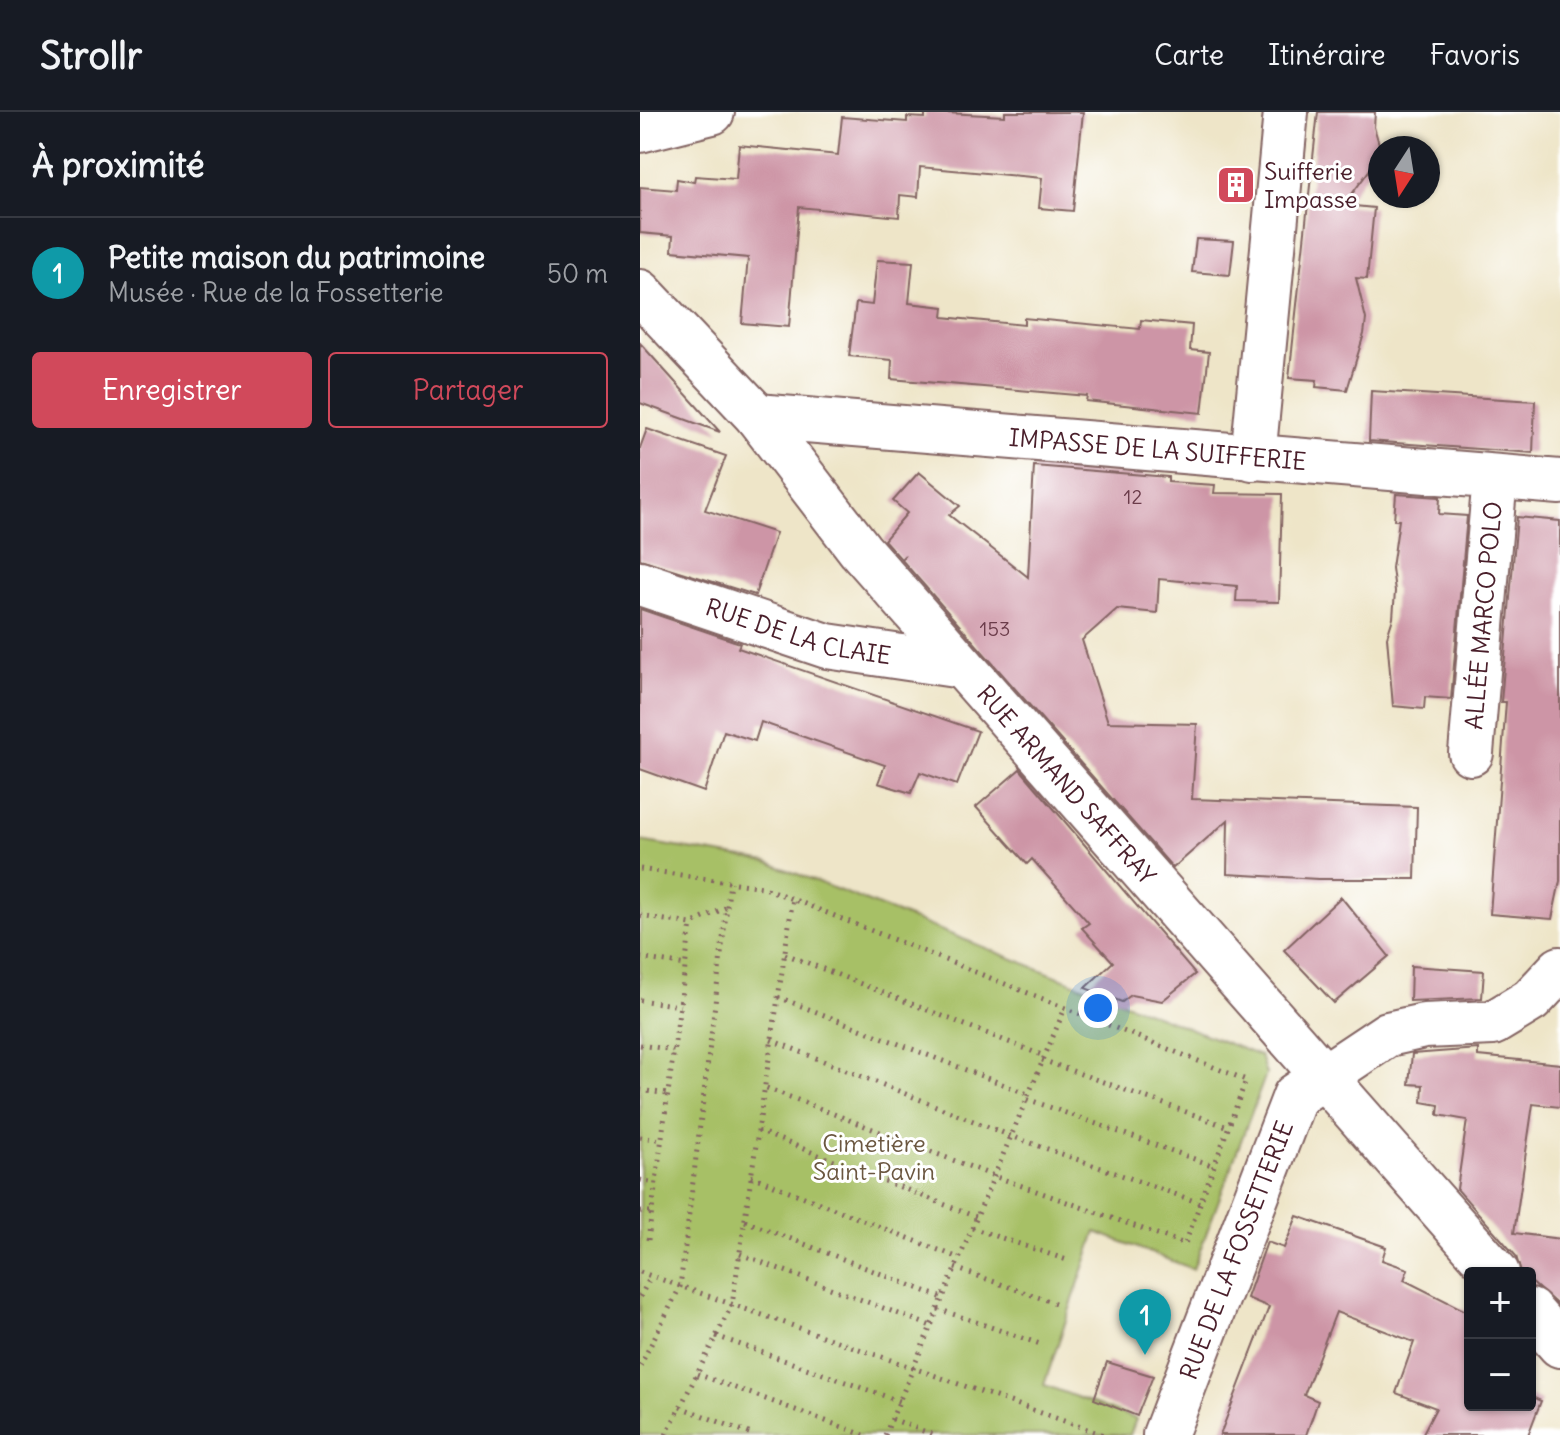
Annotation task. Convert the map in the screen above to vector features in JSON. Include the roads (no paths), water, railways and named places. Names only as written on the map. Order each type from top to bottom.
[{"type":"street","points":[[640,130],[712,112]]},
{"type":"street","points":[[1253,458],[1286,112]]},
{"type":"street","name":"RUE ARMAND SAFFRAY","points":[[640,292],[757,416],[860,550],[1492,1267]]},
{"type":"street","name":"IMPASSE DE LA SUIFFERIE","points":[[757,416],[1560,482]]},
{"type":"street","name":"ALLÉE MARCO POLO","points":[[1471,753],[1495,477]]},
{"type":"street","name":"RUE DE LA CLAIE","points":[[640,583],[827,646],[962,666]]},
{"type":"street","name":"RUE DE LA FOSSETTERIE","points":[[1165,1435],[1295,1096],[1388,1034],[1424,1026],[1493,1023],[1531,1000],[1560,969]]},
{"type":"street","points":[[1536,1318],[1560,1345]]},
{"type":"place","name":"Suifferie Impasse","points":[[1236,185]]},
{"type":"place","name":"Petite maison du patrimoine","points":[[1145,1355]]},
{"type":"park label","name":"Cimetière Saint-Pavin","points":[[874,1157]]}]
